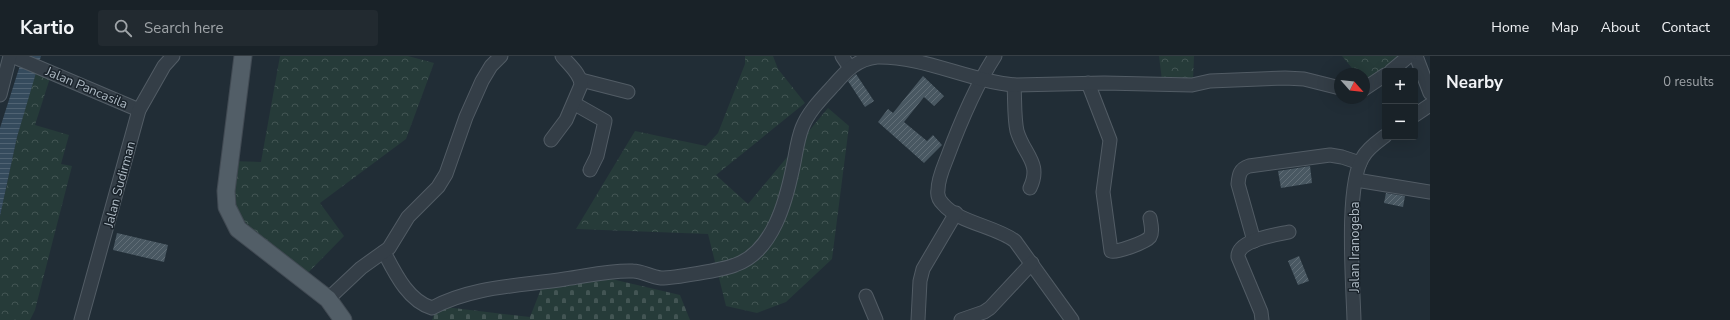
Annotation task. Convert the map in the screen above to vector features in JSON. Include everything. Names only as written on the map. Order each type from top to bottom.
[{"type":"main road","points":[[243,56],[226,191],[227,207],[238,229],[328,299],[343,320]]},
{"type":"street","name":"Jalan Pancasila","points":[[11,56],[139,110]]},
{"type":"street","points":[[0,95],[11,56]]},
{"type":"street","name":"Jalan Sudirman","points":[[81,320],[139,110],[164,66],[174,56]]},
{"type":"street","points":[[328,299],[361,268],[384,252],[395,242],[408,217],[438,187],[446,174],[466,117],[491,66],[501,56]]},
{"type":"street","points":[[562,56],[581,80],[628,92]]},
{"type":"street","points":[[842,56],[850,68]]},
{"type":"street","points":[[995,56],[982,79],[954,139],[939,180],[937,192],[939,198],[948,209],[1006,234],[1015,241],[1072,320]]},
{"type":"street","points":[[1394,68],[1409,56]]},
{"type":"street","points":[[1416,56],[1430,93]]},
{"type":"street","points":[[384,252],[399,280],[410,293],[426,306],[432,308],[443,302],[481,290],[608,272],[634,271],[661,278],[736,265],[751,256],[766,241],[784,200],[803,126],[814,108],[855,63],[866,59],[880,57],[911,60],[954,70],[982,79],[1014,85],[1088,83],[1192,85],[1210,81],[1284,78],[1304,79],[1334,86]]},
{"type":"street","points":[[1370,85],[1382,77]]},
{"type":"street","points":[[551,140],[566,120],[575,104],[581,85],[581,80]]},
{"type":"street","points":[[1088,83],[1110,140],[1103,192],[1111,251],[1117,251],[1148,240],[1152,233],[1150,218]]},
{"type":"street","points":[[1014,85],[1017,130],[1035,169],[1034,180],[1030,188]]},
{"type":"street","points":[[575,104],[605,121],[597,156],[590,170]]},
{"type":"street","points":[[1418,113],[1430,105]]},
{"type":"street","name":"Jalan Iranogeba","points":[[1354,320],[1352,220],[1356,180],[1360,163],[1369,148],[1382,138]]},
{"type":"street","points":[[1254,241],[1238,184],[1239,174],[1243,168],[1330,155],[1360,163]]},
{"type":"street","points":[[1356,180],[1430,192]]},
{"type":"street","points":[[918,320],[920,281],[923,269],[956,213]]},
{"type":"street","points":[[1262,320],[1261,312],[1237,252],[1241,247],[1254,241],[1289,232]]},
{"type":"street","points":[[962,320],[984,312],[990,308],[1032,263]]},
{"type":"street","points":[[866,296],[876,320]]},
{"type":"green space","points":[[280,56],[408,56],[434,63],[406,139],[320,203],[344,236],[302,279],[238,229],[229,161],[261,162]]},
{"type":"green space","points":[[745,56],[773,56],[778,69],[805,103],[716,175],[748,204],[828,108],[849,126],[832,259],[786,302],[757,313],[726,306],[708,234],[576,229],[635,131],[706,146],[718,133],[745,64]]},
{"type":"green space","points":[[1159,56],[1194,56],[1193,81],[1162,80]]},
{"type":"green space","points":[[1342,56],[1405,56],[1387,68],[1382,68],[1382,71],[1370,79],[1370,68],[1352,68]]},
{"type":"green space","points":[[35,72],[50,78],[35,125],[69,135],[61,164],[72,166],[35,310],[30,320],[0,320],[0,216],[17,137]]},
{"type":"green space","points":[[603,277],[680,295],[690,320],[432,320],[435,312],[445,307],[530,317],[541,289]]},
{"type":"water","points":[[23,56],[41,56],[17,137],[0,216],[0,128]]},
{"type":"building","points":[[856,74],[874,101],[865,107],[848,81]]},
{"type":"building","points":[[923,76],[944,96],[934,106],[924,97],[904,122],[927,141],[933,135],[942,145],[924,163],[878,122],[888,109],[893,113]]},
{"type":"building","points":[[1310,166],[1312,183],[1281,188],[1278,171]]},
{"type":"building","points":[[1386,193],[1405,196],[1403,207],[1384,203]]},
{"type":"building","points":[[117,233],[168,245],[164,262],[113,250]]},
{"type":"building","points":[[1299,256],[1309,281],[1298,285],[1288,261]]}]
